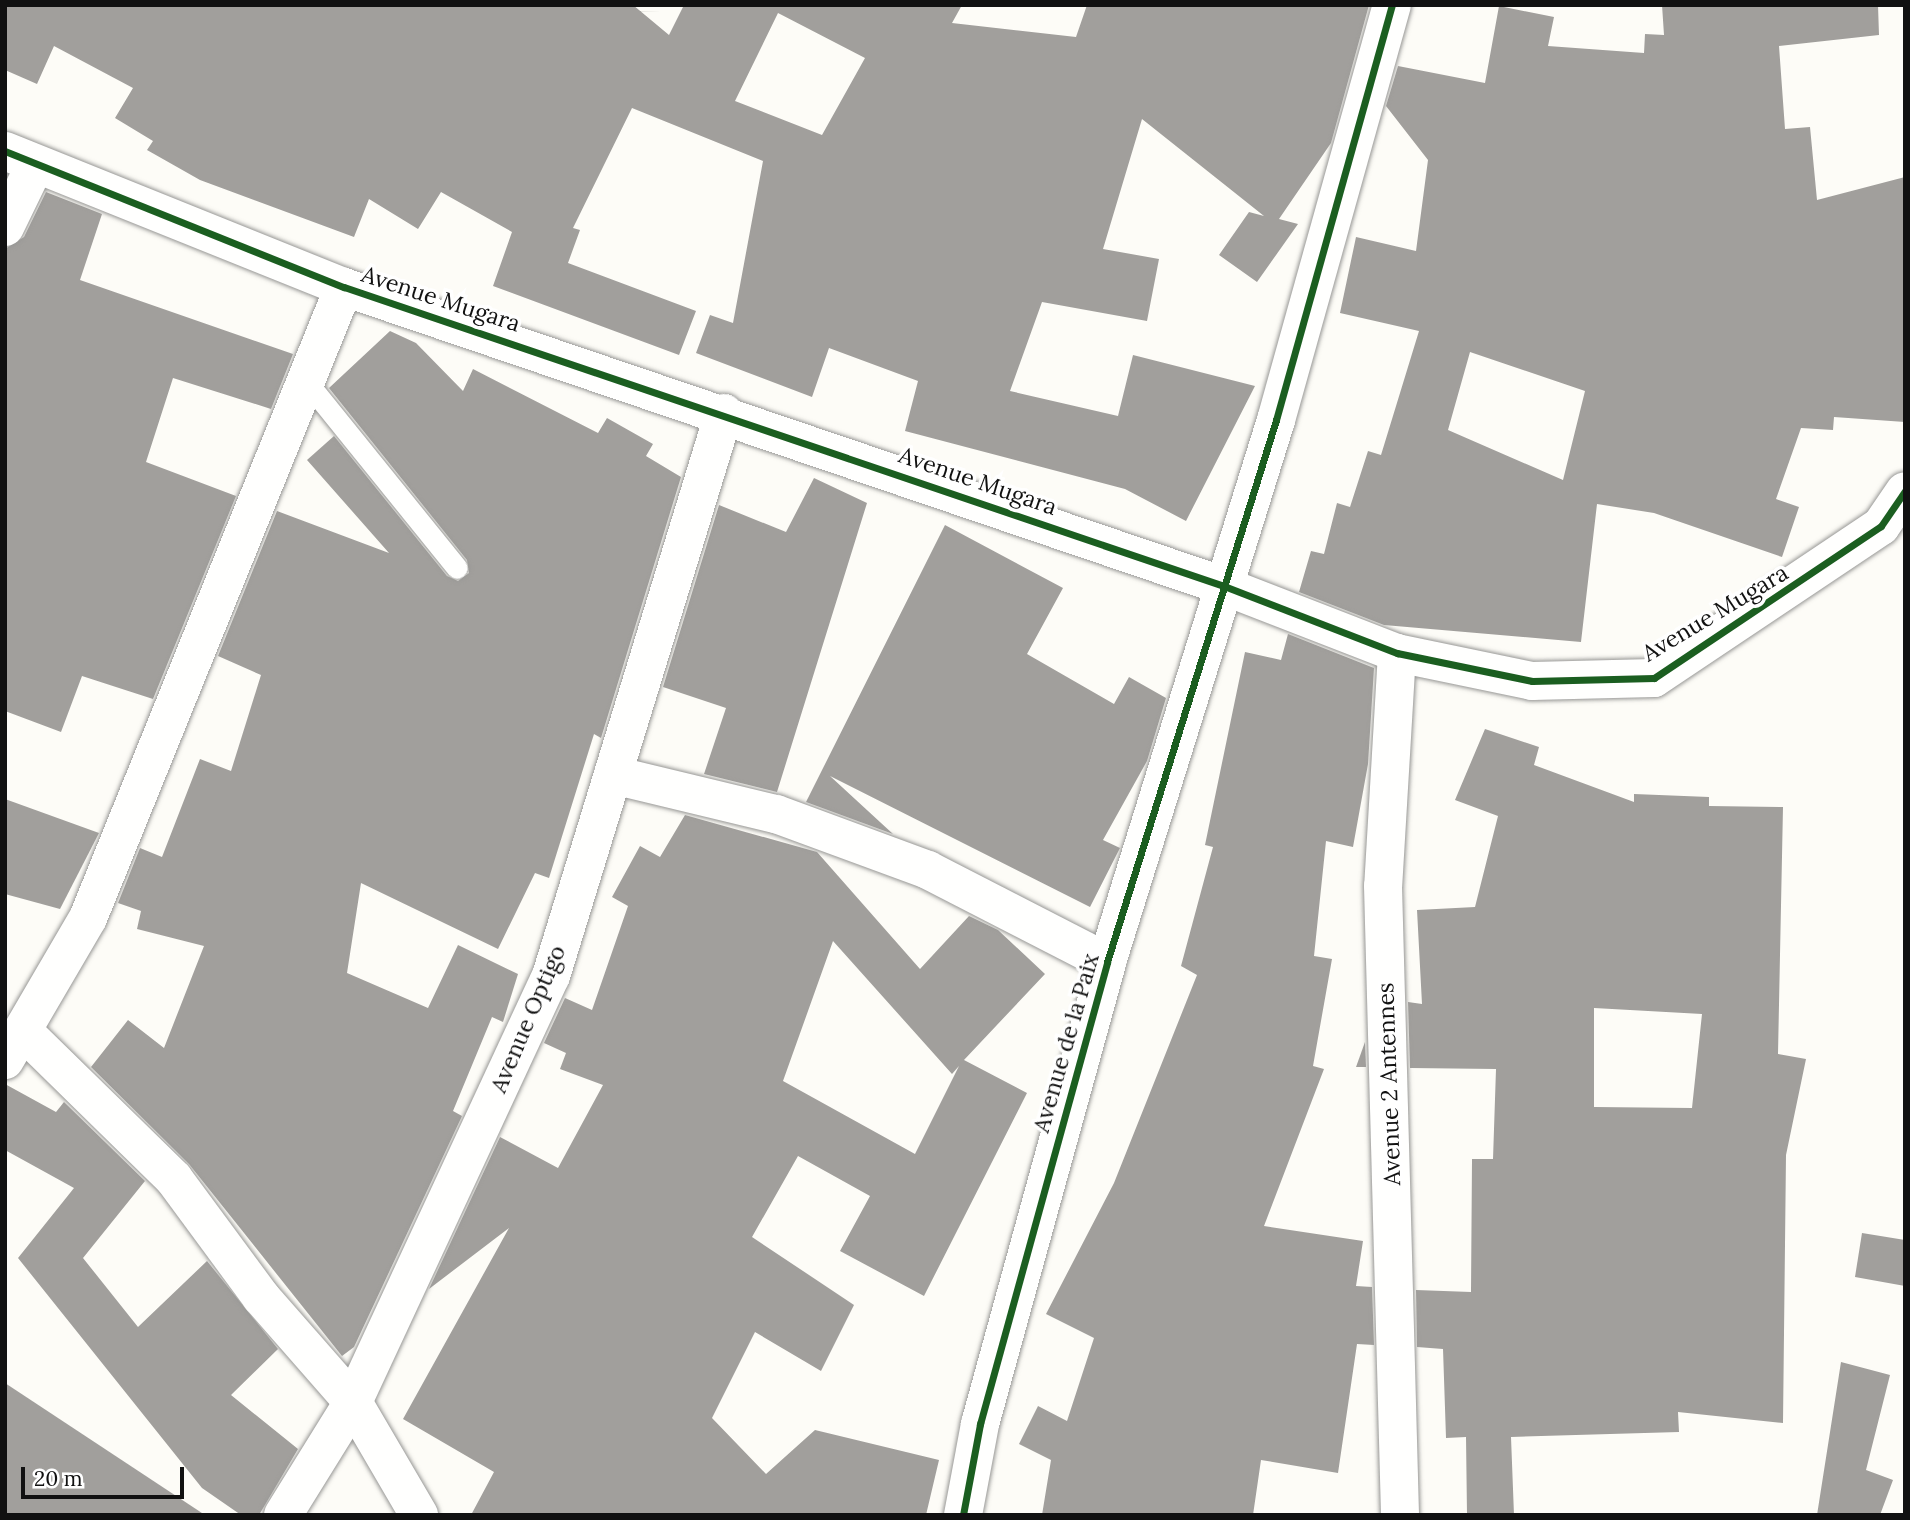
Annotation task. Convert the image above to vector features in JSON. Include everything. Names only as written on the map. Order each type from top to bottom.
[{"type":"street","name":"Avenue de la Paix","points":[[963,1515],[980,1424],[1107,962],[1224,586],[1392,5]]},
{"type":"street","name":"Avenue Mugara","points":[[20,158],[344,287],[724,413],[1224,586],[1397,653],[1532,681],[1654,678],[1881,526],[1905,491]]},
{"type":"street","points":[[5,227],[20,158]]},
{"type":"street","points":[[344,287],[88,918],[14,1046],[174,1180],[261,1297],[352,1402],[419,1515]]},
{"type":"street","name":"Avenue Optigo","points":[[283,1515],[352,1402],[551,976],[724,413]]},
{"type":"street","name":"Avenue 2 Antennes","points":[[1397,653],[1382,886],[1401,1515]]},
{"type":"street","points":[[613,775],[776,814],[928,870],[1107,962]]},
{"type":"lane","points":[[306,381],[457,568]]},
{"type":"building","points":[[5,5],[633,5],[669,35],[684,5],[962,5],[952,23],[1076,37],[1087,5],[1369,5],[1331,143],[1279,219],[1298,224],[1257,282],[1219,255],[1249,212],[1264,216],[1142,119],[1103,249],[1159,259],[1147,321],[1042,302],[1010,391],[1118,416],[1133,355],[1255,386],[1186,521],[1125,489],[905,431],[918,381],[829,348],[812,397],[696,353],[710,315],[733,323],[763,161],[632,108],[573,228],[580,230],[568,263],[696,311],[679,355],[493,286],[512,232],[441,192],[418,229],[369,199],[354,237],[200,180],[147,150],[153,141],[115,118],[133,88],[54,46],[37,84],[5,70]],"holes":[[[778,13],[865,58],[822,135],[735,101]]]},
{"type":"building","points":[[1662,5],[1878,5],[1879,35],[1779,46],[1785,129],[1810,127],[1817,200],[1905,177],[1905,422],[1834,417],[1833,430],[1801,428],[1776,499],[1799,507],[1782,557],[1654,513],[1597,504],[1581,642],[1384,625],[1299,592],[1311,551],[1324,554],[1337,503],[1350,507],[1368,451],[1381,455],[1419,331],[1340,313],[1356,237],[1416,251],[1428,160],[1386,106],[1398,66],[1485,83],[1499,6],[1554,17],[1548,46],[1644,53],[1645,34],[1664,35]],"holes":[[[1470,352],[1585,391],[1563,480],[1448,430]]]},
{"type":"building","points":[[46,192],[102,214],[80,280],[293,354],[271,409],[173,378],[146,462],[236,496],[153,699],[82,676],[61,732],[5,711],[5,249],[24,237]]},
{"type":"building","points":[[390,331],[416,343],[463,391],[473,369],[598,433],[607,418],[653,444],[646,456],[681,477],[601,738],[594,734],[549,878],[535,873],[498,949],[361,883],[347,973],[428,1008],[458,945],[518,974],[503,1022],[492,1017],[453,1111],[462,1116],[354,1347],[342,1356],[189,1164],[91,1067],[128,1020],[164,1048],[204,946],[137,929],[141,911],[118,903],[140,848],[162,857],[200,759],[231,771],[261,675],[218,656],[277,511],[389,553],[307,460],[334,436],[447,576],[458,581],[469,573],[467,560],[329,388]]},
{"type":"building","points":[[814,478],[867,503],[777,792],[704,774],[726,708],[663,687],[719,505],[786,532]]},
{"type":"building","points":[[945,525],[1063,588],[1027,654],[1114,704],[1129,677],[1166,698],[1147,761],[1103,840],[1120,848],[1090,907],[830,776],[893,834],[806,802]]},
{"type":"building","points":[[1288,634],[1374,668],[1368,764],[1353,847],[1326,841],[1314,956],[1332,959],[1313,1066],[1324,1069],[1264,1226],[1363,1241],[1356,1286],[1372,1287],[1374,1345],[1357,1344],[1338,1473],[1261,1460],[1253,1515],[1042,1515],[1051,1460],[1019,1444],[1038,1406],[1067,1421],[1094,1338],[1046,1314],[1114,1183],[1197,975],[1181,966],[1213,847],[1205,845],[1245,652],[1281,660]]},
{"type":"building","points":[[1485,729],[1539,747],[1534,765],[1634,802],[1634,794],[1709,797],[1709,806],[1783,807],[1778,1054],[1806,1059],[1786,1155],[1783,1423],[1678,1412],[1679,1432],[1511,1437],[1514,1515],[1467,1515],[1466,1437],[1446,1438],[1443,1349],[1417,1347],[1416,1290],[1471,1292],[1472,1159],[1493,1159],[1496,1069],[1410,1068],[1408,1002],[1422,1004],[1417,910],[1475,907],[1498,816],[1455,800]],"holes":[[[1594,1008],[1702,1014],[1692,1108],[1594,1107]]]},
{"type":"building","points":[[5,799],[99,833],[60,909],[5,894]]},
{"type":"building","points":[[685,815],[817,852],[920,969],[969,916],[998,930],[1045,974],[964,1060],[1027,1093],[924,1296],[840,1251],[870,1196],[798,1156],[752,1237],[854,1305],[821,1371],[755,1332],[712,1418],[766,1474],[815,1430],[939,1460],[926,1515],[471,1515],[494,1472],[403,1419],[509,1228],[429,1289],[500,1137],[558,1168],[603,1085],[560,1069],[566,1053],[544,1043],[565,998],[592,1010],[628,906],[612,897],[640,846],[660,857]],"holes":[[[833,941],[952,1074],[959,1066],[915,1154],[783,1081]]]},
{"type":"building","points":[[1365,1042],[1366,1067],[1356,1067]]},
{"type":"building","points":[[5,1084],[56,1112],[64,1102],[145,1181],[83,1258],[138,1327],[207,1261],[278,1349],[231,1395],[298,1449],[259,1515],[241,1515],[202,1488],[18,1258],[74,1188],[5,1150]]},
{"type":"building","points":[[1862,1233],[1905,1240],[1905,1286],[1855,1277]]},
{"type":"building","points":[[1841,1362],[1890,1375],[1866,1470],[1893,1480],[1880,1515],[1817,1515]]},
{"type":"building","points":[[5,1383],[205,1515],[5,1515]]},
{"type":"cycle path","points":[[963,1515],[980,1424],[1107,962],[1276,420],[1392,5]]},
{"type":"cycle path","points":[[5,151],[344,287],[1224,586],[1397,653],[1532,681],[1654,678],[1881,526],[1905,491]]}]
